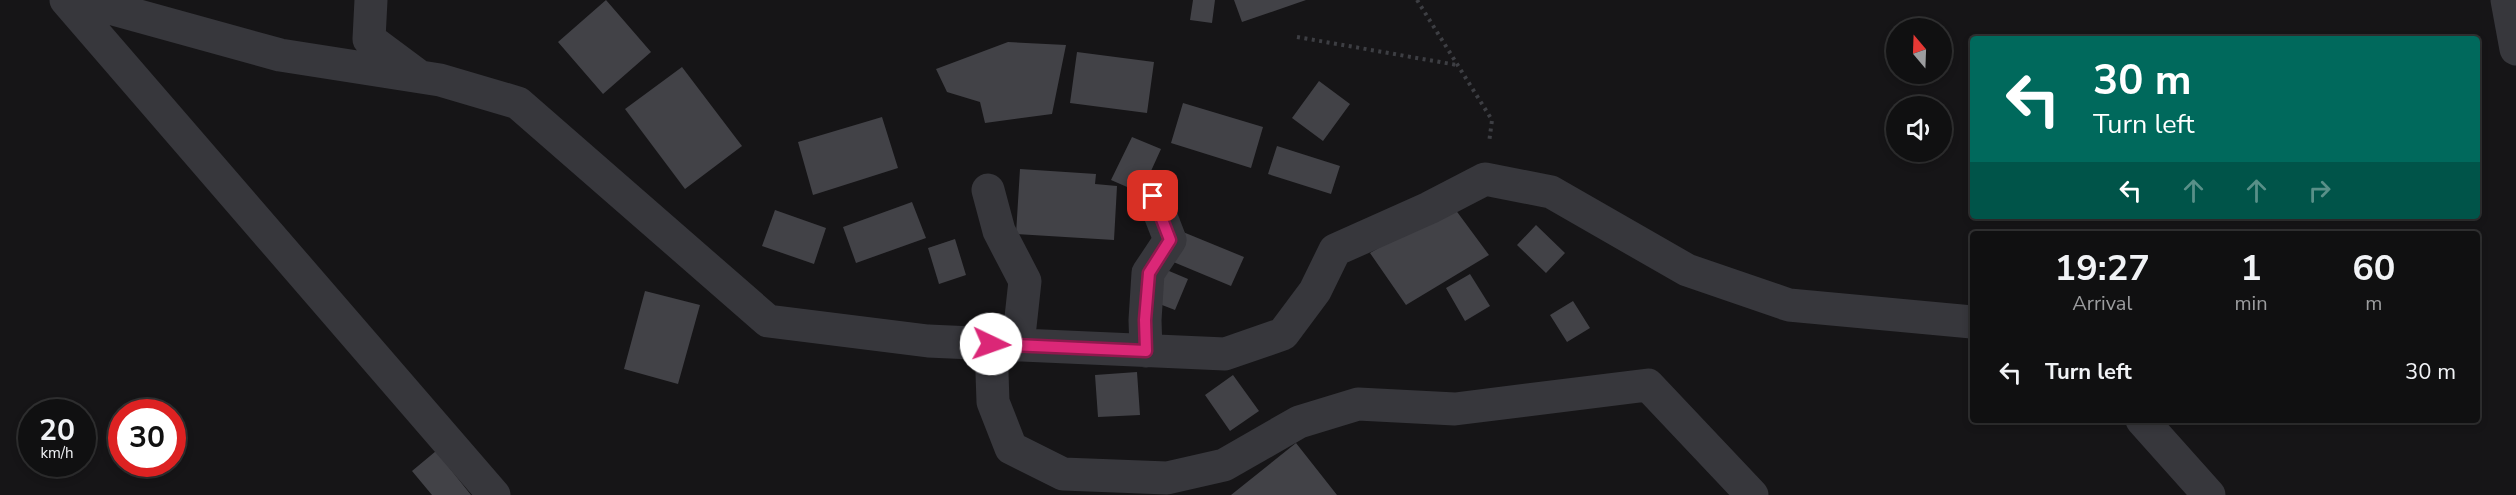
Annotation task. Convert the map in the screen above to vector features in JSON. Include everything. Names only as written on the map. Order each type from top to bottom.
[{"type":"street","points":[[66,0],[494,495]]},
{"type":"street","points":[[81,0],[280,55],[440,80],[518,103],[768,321],[928,341],[1225,354],[1283,334],[1315,291],[1335,250],[1429,208],[1485,179],[1551,192],[1688,270],[1789,305],[1970,322]]},
{"type":"street","points":[[371,0],[369,39],[420,77]]},
{"type":"street","points":[[2507,0],[2516,49]]},
{"type":"street","points":[[988,190],[999,231],[1024,281],[1004,344],[993,402],[1011,448],[1063,474],[1167,478],[1224,465],[1299,422],[1358,404],[1455,409],[1648,385],[1752,495]]},
{"type":"street","points":[[1146,351],[1145,320],[1149,273],[1170,240],[1153,196]]},
{"type":"street","points":[[2145,423],[2209,495]]},
{"type":"path","points":[[1417,0],[1492,120],[1485,179]]},
{"type":"path","points":[[1297,37],[1457,65]]},
{"type":"building","points":[[606,0],[651,52],[603,94],[558,42]]},
{"type":"building","points":[[1193,0],[1215,0],[1212,23],[1190,20]]},
{"type":"building","points":[[1234,0],[1306,0],[1242,22]]},
{"type":"building","points":[[1008,42],[1066,45],[1052,114],[985,123],[980,102],[947,92],[936,69]]},
{"type":"building","points":[[1077,52],[1154,62],[1147,113],[1070,103]]},
{"type":"building","points":[[682,67],[742,146],[685,189],[625,109]]},
{"type":"building","points":[[1319,81],[1350,104],[1323,141],[1292,118]]},
{"type":"building","points":[[1183,103],[1263,127],[1251,168],[1171,143]]},
{"type":"building","points":[[882,117],[898,168],[813,195],[798,142]]},
{"type":"building","points":[[1132,137],[1161,149],[1141,193],[1111,180]]},
{"type":"building","points":[[1277,146],[1340,166],[1331,194],[1268,174]]},
{"type":"building","points":[[1020,169],[1096,174],[1095,184],[1117,186],[1114,240],[1016,234]]},
{"type":"building","points":[[912,202],[926,238],[856,263],[843,227]]},
{"type":"building","points":[[1452,205],[1489,255],[1406,305],[1370,253]]},
{"type":"building","points":[[775,210],[826,228],[814,264],[762,246]]},
{"type":"building","points":[[1536,225],[1565,253],[1546,273],[1517,245]]},
{"type":"building","points":[[1183,232],[1244,257],[1231,286],[1171,261]]},
{"type":"building","points":[[955,239],[966,275],[939,284],[928,248]]},
{"type":"building","points":[[1162,268],[1188,279],[1175,310],[1149,300]]},
{"type":"building","points":[[1470,274],[1490,306],[1465,321],[1446,288]]},
{"type":"building","points":[[645,291],[700,305],[678,384],[624,369]]},
{"type":"building","points":[[1573,301],[1590,328],[1567,342],[1550,315]]},
{"type":"building","points":[[1137,372],[1140,415],[1098,417],[1095,375]]},
{"type":"building","points":[[1233,375],[1259,411],[1230,431],[1205,395]]},
{"type":"building","points":[[1296,443],[1337,495],[1231,495]]},
{"type":"building","points":[[436,451],[471,495],[432,495],[412,471]]},
{"type":"route","points":[[991,344],[1146,351],[1145,320],[1149,273],[1170,240],[1153,196]]}]
